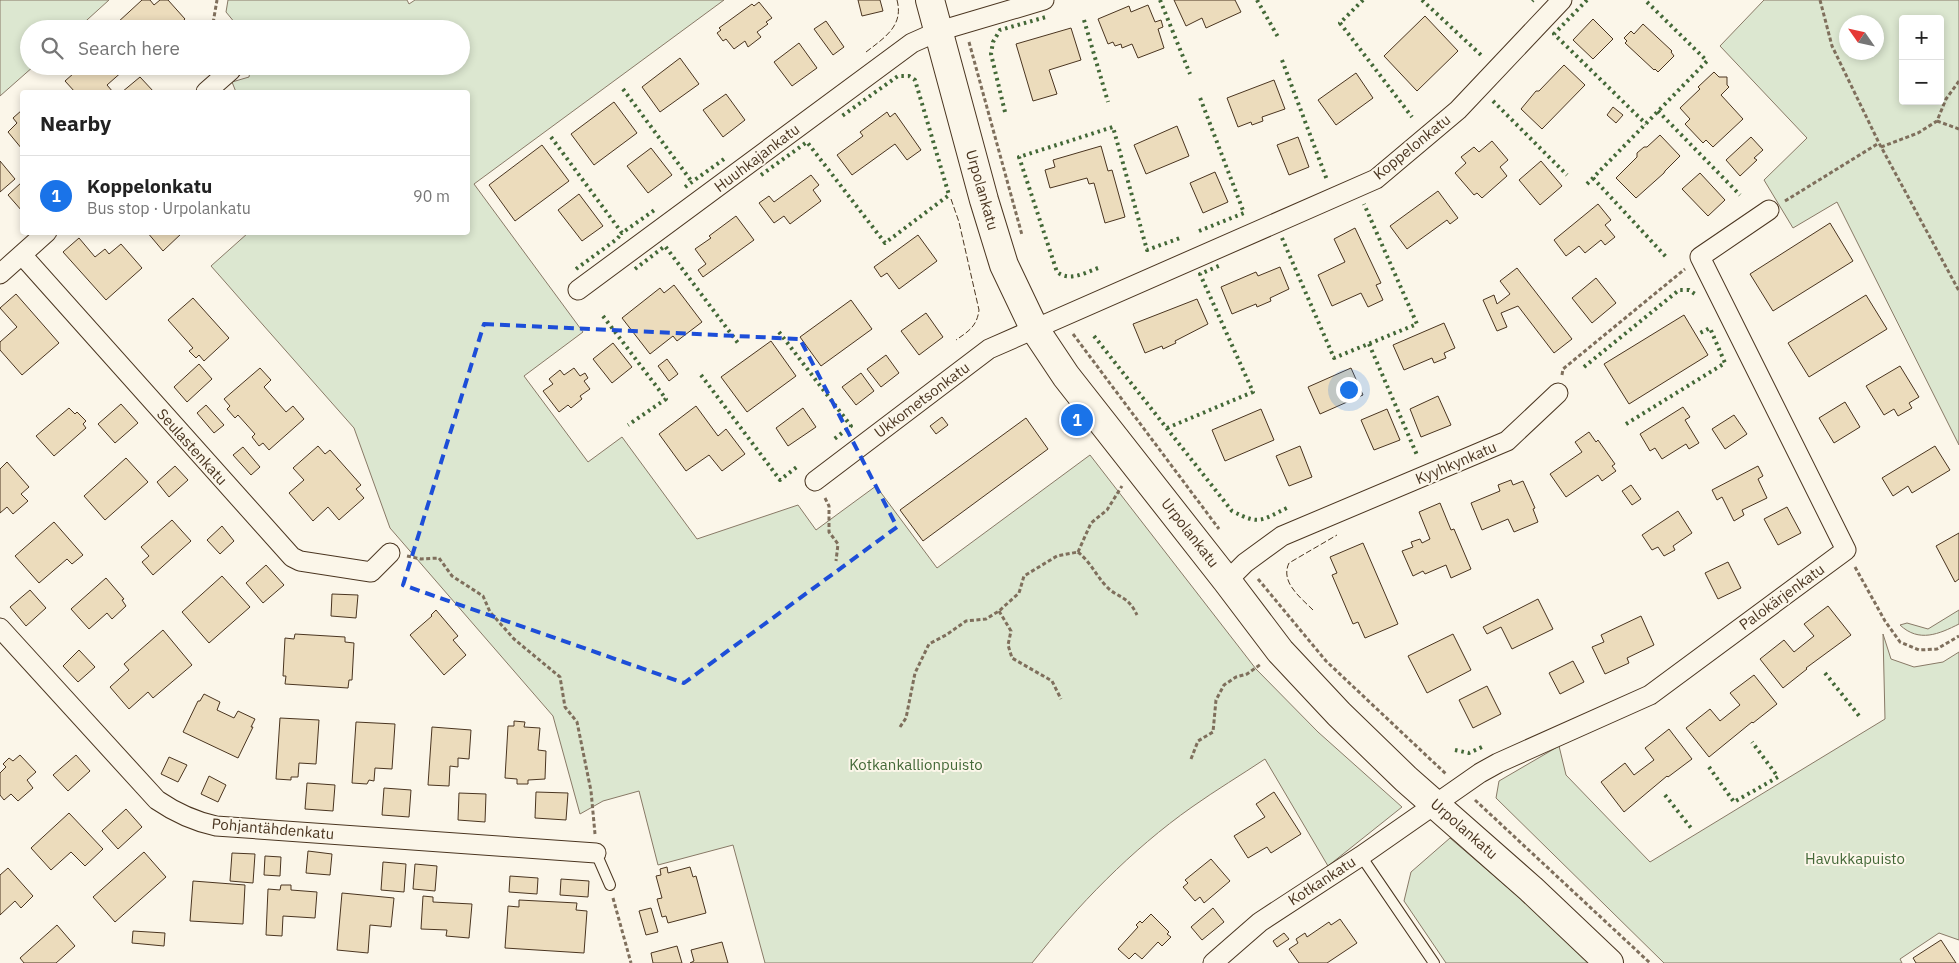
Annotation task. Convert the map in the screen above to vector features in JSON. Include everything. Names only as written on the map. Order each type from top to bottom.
[{"type":"main road","name":"Urpolankatu","points":[[930,0],[951,28],[992,228],[1004,265],[1034,328],[1066,376],[1135,462],[1236,572],[1280,651],[1340,714],[1436,805],[1532,889],[1609,963]]},
{"type":"street","name":"Huuhkajankatu","points":[[578,290],[912,43],[951,28],[1044,0]]},
{"type":"street","name":"Koppelonkatu","points":[[1034,328],[1376,179],[1458,110],[1562,0]]},
{"type":"street","points":[[208,90],[225,75]]},
{"type":"street","points":[[1769,210],[1700,257],[1846,550]]},
{"type":"street","points":[[0,274],[44,235]]},
{"type":"street","name":"Seulastenkatu","points":[[22,255],[292,557],[300,561],[371,572],[390,553]]},
{"type":"street","name":"Ukkometsonkatu","points":[[815,481],[990,349],[1034,328]]},
{"type":"street","name":"Kyyhkynkatu","points":[[1236,572],[1282,536],[1506,442],[1558,393]]},
{"type":"street","name":"Palokärjenkatu","points":[[1436,805],[1498,763],[1650,695],[1846,550]]},
{"type":"street","name":"Pohjantähdenkatu","points":[[0,628],[157,800],[177,813],[195,821],[216,826],[596,852]]},
{"type":"street","name":"Kotkankatu","points":[[1213,963],[1260,922],[1436,805]]},
{"type":"lane","points":[[596,852],[610,885]]},
{"type":"lane","points":[[1361,856],[1434,963]]},
{"type":"path","points":[[214,20],[217,0]]},
{"type":"path","points":[[1820,0],[1832,46],[1881,147],[1959,291]]},
{"type":"path","points":[[951,28],[1023,238]]},
{"type":"path","points":[[1881,147],[1918,133],[1937,121],[1946,99],[1959,81]]},
{"type":"path","points":[[1937,121],[1959,129]]},
{"type":"path","points":[[1769,210],[1879,143]]},
{"type":"path","points":[[1558,393],[1563,369],[1700,257]]},
{"type":"path","points":[[1060,317],[1221,531]]},
{"type":"path","points":[[1078,552],[1091,523],[1106,510],[1121,486],[1126,471],[1135,462]]},
{"type":"path","points":[[815,481],[829,506],[829,532],[838,544],[836,561]]},
{"type":"path","points":[[1846,550],[1885,621],[1900,642],[1919,650],[1937,649],[1959,636]]},
{"type":"path","points":[[900,728],[906,718],[915,673],[929,644],[966,621],[986,619],[1000,611],[1019,593],[1024,576],[1057,556],[1078,552],[1090,561],[1106,586],[1131,603],[1137,615]]},
{"type":"path","points":[[390,553],[421,559],[439,558],[452,576],[483,596],[490,612],[514,639],[560,676],[565,707],[577,722],[586,765],[591,791],[596,852]]},
{"type":"path","points":[[1236,572],[1326,661],[1650,963]]},
{"type":"path","points":[[1000,611],[1012,631],[1008,645],[1012,658],[1052,681],[1061,700]]},
{"type":"path","points":[[1191,759],[1198,741],[1214,732],[1216,700],[1224,685],[1236,676],[1247,674]]},
{"type":"path","points":[[610,885],[631,963]]},
{"type":"highlighted area","points":[[484,324],[800,339],[897,527],[684,683],[403,585]]},
{"type":"green space","points":[[0,0],[109,0],[87,20],[20,20],[20,75],[24,75],[0,96]]},
{"type":"green space","name":"Kotkankallionpuisto","points":[[228,0],[407,0],[409,4],[415,0],[724,0],[474,184],[583,332],[524,376],[588,462],[622,437],[697,539],[798,505],[816,530],[876,486],[937,568],[1090,455],[1256,669],[1318,732],[1402,807],[1328,866],[1265,759],[1192,807],[1148,841],[1106,879],[1032,963],[765,963],[733,845],[658,865],[639,791],[603,801],[580,814],[553,716],[390,528],[354,428],[211,266],[246,235],[470,235],[470,90],[235,90],[232,82],[249,77],[249,75],[470,75],[470,20],[233,20],[226,12]]},
{"type":"green space","points":[[1764,0],[1959,0],[1959,445],[1837,202],[1793,228],[1764,180],[1807,138],[1720,46]]},
{"type":"green space","points":[[1959,610],[1959,624],[1937,633],[1929,635],[1914,634],[1900,625],[1907,623],[1928,629]]},
{"type":"green space","name":"Havukkapuisto","points":[[1883,634],[1891,659],[1914,667],[1943,662],[1959,652],[1959,940],[1939,933],[1900,959],[1902,963],[1664,963],[1496,798],[1499,781],[1559,746],[1566,775],[1650,862],[1885,719]]},
{"type":"green space","points":[[1450,838],[1592,963],[1446,963],[1404,901],[1411,872]]},
{"type":"building","points":[[142,0],[150,0],[154,5],[160,0],[168,0],[185,19],[184,20],[120,20]]},
{"type":"building","points":[[858,0],[880,0],[883,11],[862,16]]},
{"type":"building","points":[[1174,0],[1235,0],[1241,12],[1206,28],[1202,18],[1186,26]]},
{"type":"building","points":[[759,2],[772,18],[766,22],[768,24],[757,32],[761,37],[748,47],[745,41],[734,49],[726,39],[723,41],[717,33],[721,30],[719,28],[752,4],[754,6]]},
{"type":"building","points":[[1148,5],[1155,22],[1161,20],[1163,27],[1158,29],[1164,48],[1138,58],[1132,44],[1122,48],[1121,44],[1115,46],[1113,42],[1108,44],[1098,19],[1129,6],[1131,12]]},
{"type":"building","points":[[1425,16],[1458,51],[1417,91],[1384,56]]},
{"type":"building","points":[[1593,19],[1613,39],[1593,59],[1573,40]]},
{"type":"building","points":[[826,21],[844,47],[833,55],[814,29]]},
{"type":"building","points":[[1643,24],[1672,51],[1674,56],[1658,72],[1625,43],[1627,41],[1624,38],[1631,31],[1634,34]]},
{"type":"building","points":[[1071,28],[1081,60],[1049,70],[1057,94],[1033,101],[1016,44]]},
{"type":"building","points":[[799,43],[817,68],[792,86],[774,62]]},
{"type":"building","points":[[680,58],[699,84],[660,112],[642,87]]},
{"type":"building","points":[[1564,65],[1585,85],[1542,129],[1521,109],[1536,91],[1539,91]]},
{"type":"building","points":[[1714,72],[1719,77],[1727,77],[1727,85],[1729,87],[1721,95],[1743,119],[1713,147],[1706,140],[1703,143],[1685,124],[1690,119],[1680,108]]},
{"type":"building","points":[[1356,73],[1373,98],[1336,125],[1318,100]]},
{"type":"building","points":[[72,75],[118,75],[107,85],[111,90],[73,90],[65,81]]},
{"type":"building","points":[[140,77],[152,90],[124,90]]},
{"type":"building","points":[[1274,80],[1285,109],[1262,117],[1263,121],[1252,125],[1251,122],[1238,127],[1227,98]]},
{"type":"building","points":[[726,94],[745,120],[723,137],[703,110]]},
{"type":"building","points":[[614,102],[637,133],[594,165],[571,134]]},
{"type":"building","points":[[1613,107],[1623,115],[1616,123],[1607,115]]},
{"type":"building","points":[[20,112],[20,147],[8,132],[17,123],[13,118]]},
{"type":"building","points":[[887,112],[890,117],[895,113],[921,150],[907,160],[895,144],[852,175],[837,155],[863,136],[860,132]]},
{"type":"building","points":[[1177,126],[1189,156],[1146,174],[1134,145]]},
{"type":"building","points":[[1660,135],[1680,156],[1636,198],[1616,178],[1637,157],[1637,153]]},
{"type":"building","points":[[1298,137],[1309,167],[1289,175],[1277,145]]},
{"type":"building","points":[[1751,137],[1763,150],[1754,158],[1757,160],[1740,176],[1726,160]]},
{"type":"building","points":[[1492,141],[1508,160],[1500,167],[1507,176],[1482,198],[1477,193],[1474,195],[1455,173],[1466,163],[1461,157],[1474,147],[1479,152]]},
{"type":"building","points":[[542,145],[569,181],[515,221],[489,185]]},
{"type":"building","points":[[1101,146],[1108,171],[1112,170],[1125,217],[1105,223],[1094,183],[1089,184],[1087,178],[1050,188],[1045,170],[1055,167],[1053,160]]},
{"type":"building","points":[[651,148],[672,175],[648,193],[627,166]]},
{"type":"building","points":[[0,161],[15,179],[0,192]]},
{"type":"building","points":[[1541,161],[1562,186],[1540,205],[1519,180]]},
{"type":"building","points":[[1215,172],[1228,202],[1203,213],[1190,183]]},
{"type":"building","points":[[1700,173],[1725,200],[1708,216],[1682,189]]},
{"type":"building","points":[[811,175],[819,185],[813,190],[821,201],[790,224],[784,216],[774,223],[759,203],[769,196],[774,202]]},
{"type":"building","points":[[20,184],[20,209],[8,195]]},
{"type":"building","points":[[1438,191],[1458,218],[1450,224],[1447,220],[1407,249],[1390,226]]},
{"type":"building","points":[[579,194],[603,226],[582,241],[558,210]]},
{"type":"building","points":[[1598,204],[1611,220],[1605,225],[1615,237],[1605,245],[1601,240],[1585,253],[1579,246],[1566,256],[1554,240]]},
{"type":"building","points":[[736,216],[754,240],[703,277],[698,270],[706,264],[695,249]]},
{"type":"building","points":[[1830,223],[1853,261],[1773,311],[1750,274]]},
{"type":"building","points":[[1355,228],[1381,283],[1376,285],[1383,300],[1368,307],[1361,293],[1332,306],[1318,275],[1345,262],[1334,239]]},
{"type":"building","points":[[150,235],[180,235],[163,251]]},
{"type":"building","points":[[918,235],[937,261],[899,289],[887,273],[881,277],[874,267]]},
{"type":"building","points":[[79,238],[95,257],[105,249],[109,254],[121,244],[142,268],[106,300],[63,252]]},
{"type":"building","points":[[1280,267],[1289,289],[1270,298],[1271,301],[1257,307],[1256,304],[1232,314],[1221,287],[1256,272],[1258,276]]},
{"type":"building","points":[[1517,268],[1572,339],[1554,353],[1518,306],[1501,313],[1507,327],[1497,331],[1483,300],[1494,295],[1497,304],[1510,294],[1500,281]]},
{"type":"building","points":[[1596,278],[1616,303],[1592,323],[1572,298]]},
{"type":"building","points":[[674,285],[702,322],[677,341],[673,336],[650,354],[622,318],[660,288],[664,293]]},
{"type":"building","points":[[16,294],[59,343],[22,375],[0,350],[0,342],[17,327],[0,308]]},
{"type":"building","points":[[1866,295],[1887,329],[1809,377],[1788,343]]},
{"type":"building","points":[[193,298],[229,338],[204,361],[199,355],[196,358],[189,351],[193,348],[168,320]]},
{"type":"building","points":[[1197,299],[1208,324],[1163,349],[1162,346],[1145,353],[1133,324]]},
{"type":"building","points":[[851,300],[872,329],[821,366],[800,337]]},
{"type":"building","points":[[926,313],[943,337],[919,355],[901,331]]},
{"type":"building","points":[[1684,315],[1708,355],[1629,404],[1604,364]]},
{"type":"building","points":[[1444,323],[1455,348],[1444,353],[1446,358],[1434,363],[1432,358],[1404,370],[1393,345]]},
{"type":"building","points":[[771,341],[796,376],[747,412],[721,377]]},
{"type":"building","points":[[613,343],[632,367],[612,383],[593,359]]},
{"type":"building","points":[[886,355],[899,373],[881,387],[867,369]]},
{"type":"building","points":[[667,359],[678,374],[669,381],[658,366]]},
{"type":"building","points":[[199,364],[212,379],[187,402],[174,387]]},
{"type":"building","points":[[1900,366],[1919,397],[1909,403],[1912,408],[1898,416],[1894,409],[1884,415],[1866,386]]},
{"type":"building","points":[[260,368],[271,380],[264,387],[286,412],[293,406],[304,419],[269,450],[263,443],[259,446],[252,437],[255,434],[238,415],[235,418],[227,409],[230,406],[224,399]]},
{"type":"building","points":[[574,368],[580,376],[585,373],[588,378],[584,381],[590,389],[580,396],[582,399],[571,408],[568,405],[559,412],[543,391],[553,384],[549,379],[560,370],[564,375]]},
{"type":"building","points":[[1351,368],[1363,395],[1320,414],[1308,387]]},
{"type":"building","points":[[861,373],[874,391],[856,405],[842,387]]},
{"type":"building","points":[[1438,396],[1451,425],[1421,437],[1410,409]]},
{"type":"building","points":[[1845,402],[1860,427],[1834,443],[1819,418]]},
{"type":"building","points":[[121,404],[138,423],[115,443],[98,424]]},
{"type":"building","points":[[206,405],[224,425],[214,433],[197,413]]},
{"type":"building","points":[[696,406],[718,436],[726,429],[745,454],[722,471],[709,455],[686,471],[659,434]]},
{"type":"building","points":[[1683,407],[1690,417],[1685,420],[1699,443],[1689,449],[1686,444],[1662,459],[1655,448],[1650,451],[1640,434]]},
{"type":"building","points":[[69,408],[75,414],[77,412],[86,421],[83,424],[86,428],[54,456],[36,436]]},
{"type":"building","points":[[803,408],[816,427],[788,446],[776,428]]},
{"type":"building","points":[[1261,409],[1274,440],[1225,461],[1212,430]]},
{"type":"building","points":[[1387,409],[1400,440],[1374,450],[1361,420]]},
{"type":"building","points":[[1734,415],[1747,434],[1725,449],[1712,429]]},
{"type":"building","points":[[942,417],[948,425],[936,434],[930,426]]},
{"type":"building","points":[[1026,418],[1048,449],[923,541],[900,510]]},
{"type":"building","points":[[1589,432],[1596,442],[1598,440],[1615,464],[1612,466],[1616,471],[1602,481],[1598,475],[1566,497],[1550,474],[1582,452],[1575,442]]},
{"type":"building","points":[[318,446],[325,454],[330,450],[361,485],[356,489],[364,498],[339,520],[328,507],[313,521],[289,493],[304,480],[293,468]]},
{"type":"building","points":[[1300,446],[1312,477],[1289,486],[1276,456]]},
{"type":"building","points":[[1935,446],[1950,470],[1912,493],[1908,486],[1893,496],[1882,478]]},
{"type":"building","points":[[243,447],[260,467],[251,475],[233,455]]},
{"type":"building","points":[[126,458],[148,482],[105,520],[84,496]]},
{"type":"building","points":[[7,462],[29,487],[21,494],[28,501],[13,514],[7,507],[0,513],[0,469]]},
{"type":"building","points":[[175,466],[188,480],[169,497],[157,482]]},
{"type":"building","points":[[1758,466],[1763,476],[1758,479],[1767,498],[1742,510],[1744,515],[1734,521],[1722,497],[1717,500],[1712,490]]},
{"type":"building","points":[[1511,480],[1513,485],[1523,481],[1535,508],[1533,509],[1538,522],[1514,532],[1508,519],[1482,530],[1471,503],[1500,491],[1498,485]]},
{"type":"building","points":[[1631,485],[1641,499],[1632,505],[1622,491]]},
{"type":"building","points":[[1440,503],[1451,530],[1454,529],[1471,569],[1451,578],[1446,565],[1425,574],[1423,571],[1413,576],[1402,551],[1413,547],[1411,542],[1420,539],[1422,543],[1430,539],[1419,512]]},
{"type":"building","points":[[1787,507],[1801,533],[1778,545],[1764,519]]},
{"type":"building","points":[[1678,511],[1692,533],[1673,546],[1675,550],[1664,556],[1658,547],[1652,550],[1642,535]]},
{"type":"building","points":[[172,520],[191,541],[153,575],[142,562],[149,556],[141,547]]},
{"type":"building","points":[[54,522],[83,555],[72,564],[67,559],[39,583],[15,556]]},
{"type":"building","points":[[222,526],[234,541],[220,554],[207,540]]},
{"type":"building","points":[[1959,533],[1959,579],[1955,582],[1936,546]]},
{"type":"building","points":[[1363,543],[1398,624],[1365,638],[1358,622],[1353,624],[1332,575],[1337,573],[1330,557]]},
{"type":"building","points":[[1728,562],[1741,588],[1718,599],[1705,573]]},
{"type":"building","points":[[266,565],[284,585],[263,603],[246,583]]},
{"type":"building","points":[[222,576],[250,607],[209,643],[182,612]]},
{"type":"building","points":[[106,578],[124,599],[122,600],[126,606],[112,619],[107,613],[89,629],[71,609]]},
{"type":"building","points":[[30,590],[46,608],[26,626],[10,607]]},
{"type":"building","points":[[332,594],[358,595],[356,618],[331,616]]},
{"type":"building","points":[[1538,599],[1553,629],[1512,649],[1501,627],[1487,634],[1483,627]]},
{"type":"building","points":[[1828,606],[1851,635],[1806,668],[1783,688],[1760,659],[1784,640],[1794,652],[1814,636],[1804,624]]},
{"type":"building","points":[[436,610],[458,636],[453,640],[466,655],[444,675],[410,635],[432,616]]},
{"type":"building","points":[[1641,616],[1654,645],[1627,658],[1629,663],[1605,674],[1592,647],[1604,642],[1601,635]]},
{"type":"building","points":[[163,630],[192,665],[153,698],[148,692],[129,709],[110,687],[129,670],[124,664]]},
{"type":"building","points":[[295,634],[345,637],[345,642],[354,643],[352,680],[349,680],[348,688],[285,684],[286,676],[283,676],[285,638],[294,639]]},
{"type":"building","points":[[1453,634],[1471,670],[1427,693],[1408,656]]},
{"type":"building","points":[[79,650],[95,667],[78,682],[63,666]]},
{"type":"building","points":[[1573,661],[1584,682],[1560,694],[1549,673]]},
{"type":"building","points":[[1754,675],[1777,704],[1709,757],[1686,728],[1710,709],[1720,721],[1740,705],[1730,693]]},
{"type":"building","points":[[1487,686],[1501,714],[1473,728],[1459,700]]},
{"type":"building","points":[[204,694],[220,702],[217,710],[234,718],[238,711],[255,719],[238,758],[183,732],[198,701],[200,701]]},
{"type":"building","points":[[280,718],[319,720],[316,764],[299,763],[298,777],[291,777],[291,780],[276,779]]},
{"type":"building","points":[[514,721],[525,722],[524,727],[540,728],[538,750],[546,751],[545,779],[528,780],[528,784],[517,784],[517,779],[505,778],[508,726],[514,726]]},
{"type":"building","points":[[356,722],[395,724],[392,769],[375,768],[374,781],[369,780],[367,784],[352,783]]},
{"type":"building","points":[[432,727],[471,730],[469,759],[458,758],[458,767],[450,766],[449,786],[428,785]]},
{"type":"building","points":[[1669,729],[1692,759],[1667,776],[1624,812],[1601,782],[1625,763],[1634,775],[1654,760],[1645,748]]},
{"type":"building","points":[[20,755],[36,772],[27,780],[33,788],[18,801],[11,794],[4,800],[0,795],[0,773],[6,767],[3,764],[9,758],[13,761]]},
{"type":"building","points":[[76,755],[90,771],[68,791],[53,775]]},
{"type":"building","points":[[169,757],[187,765],[178,782],[161,774]]},
{"type":"building","points":[[209,776],[226,785],[218,802],[201,794]]},
{"type":"building","points":[[307,783],[335,785],[333,811],[305,809]]},
{"type":"building","points":[[384,788],[411,790],[409,817],[382,815]]},
{"type":"building","points":[[536,792],[568,793],[566,820],[535,818]]},
{"type":"building","points":[[1274,792],[1301,834],[1271,853],[1267,847],[1248,858],[1234,836],[1265,817],[1256,804]]},
{"type":"building","points":[[459,793],[486,794],[485,822],[458,820]]},
{"type":"building","points":[[126,809],[142,827],[118,849],[102,831]]},
{"type":"building","points":[[69,813],[103,849],[85,866],[71,852],[51,870],[31,848]]},
{"type":"building","points":[[308,851],[332,854],[330,875],[306,873]]},
{"type":"building","points":[[144,852],[166,877],[115,922],[93,897]]},
{"type":"building","points":[[232,853],[255,854],[253,883],[230,881]]},
{"type":"building","points":[[265,856],[281,857],[280,876],[264,875]]},
{"type":"building","points":[[1211,859],[1230,881],[1204,903],[1200,897],[1195,901],[1183,887],[1188,883],[1185,880]]},
{"type":"building","points":[[383,862],[406,864],[404,892],[381,890]]},
{"type":"building","points":[[415,864],[437,866],[435,891],[413,889]]},
{"type":"building","points":[[667,867],[668,873],[690,867],[693,877],[696,876],[706,913],[668,923],[666,916],[662,917],[657,899],[662,898],[656,876],[661,875],[660,869]]},
{"type":"building","points":[[8,868],[33,896],[21,908],[15,901],[0,915],[0,875]]},
{"type":"building","points":[[510,876],[538,878],[537,894],[509,892]]},
{"type":"building","points":[[561,879],[589,881],[588,897],[560,895]]},
{"type":"building","points":[[193,881],[245,885],[243,924],[190,921]]},
{"type":"building","points":[[281,885],[291,885],[291,890],[317,892],[315,918],[283,916],[282,936],[266,935],[268,889],[280,890]]},
{"type":"building","points":[[342,893],[394,898],[391,927],[370,925],[368,953],[337,950]]},
{"type":"building","points":[[423,896],[433,897],[433,902],[472,904],[469,938],[446,936],[447,930],[421,929]]},
{"type":"building","points":[[519,900],[577,903],[576,910],[587,911],[584,953],[505,948],[508,906],[519,907]]},
{"type":"building","points":[[651,908],[658,932],[646,935],[639,911]]},
{"type":"building","points":[[1213,908],[1224,922],[1202,940],[1191,927]]},
{"type":"building","points":[[1151,914],[1169,932],[1167,934],[1171,937],[1162,946],[1158,942],[1142,959],[1135,953],[1129,959],[1118,949],[1138,927],[1136,925],[1140,921],[1142,923]]},
{"type":"building","points":[[1340,919],[1357,943],[1327,963],[1299,963],[1289,949],[1298,943],[1296,939],[1305,933],[1307,937],[1329,922],[1331,925]]},
{"type":"building","points":[[57,925],[75,946],[56,963],[24,963],[20,958]]},
{"type":"building","points":[[133,931],[165,933],[164,946],[132,943]]},
{"type":"building","points":[[1284,933],[1289,939],[1277,947],[1273,941]]},
{"type":"building","points":[[1941,940],[1956,963],[1916,963],[1913,958]]},
{"type":"building","points":[[722,942],[728,963],[690,963],[694,961],[691,950]]},
{"type":"building","points":[[677,946],[682,963],[653,963],[651,953]]},
{"type":"hedge","points":[[1160,0],[1190,74]]},
{"type":"hedge","points":[[1257,0],[1278,37]]},
{"type":"hedge","points":[[1363,0],[1340,23],[1412,117]]},
{"type":"hedge","points":[[1422,0],[1481,55]]},
{"type":"hedge","points":[[1587,0],[1554,34],[1646,124]]},
{"type":"hedge","points":[[1587,184],[1707,61],[1645,0]]},
{"type":"hedge","points":[[1005,112],[991,54],[993,42],[1000,30],[1046,17]]},
{"type":"hedge","points":[[1084,20],[1108,102]]},
{"type":"hedge","points":[[1282,60],[1327,180]]},
{"type":"hedge","points":[[761,175],[807,142],[885,243],[949,195],[915,80],[909,76],[898,76],[842,116]]},
{"type":"hedge","points":[[623,89],[692,182]]},
{"type":"hedge","points":[[1199,95],[1244,213],[1199,231]]},
{"type":"hedge","points":[[1493,101],[1567,175]]},
{"type":"hedge","points":[[1658,111],[1740,195]]},
{"type":"hedge","points":[[1098,268],[1072,276],[1062,275],[1057,272],[1019,157],[1113,127],[1147,250],[1180,238]]},
{"type":"hedge","points":[[551,137],[622,233],[656,209]]},
{"type":"hedge","points":[[685,187],[724,159]]},
{"type":"hedge","points":[[1593,178],[1668,259]]},
{"type":"hedge","points":[[1282,238],[1334,358],[1417,324],[1364,204]]},
{"type":"hedge","points":[[576,269],[617,239],[622,233]]},
{"type":"hedge","points":[[635,269],[665,246],[738,343]]},
{"type":"hedge","points":[[1167,428],[1253,392],[1200,274],[1221,265]]},
{"type":"hedge","points":[[1584,367],[1679,290],[1689,290],[1695,294]]},
{"type":"hedge","points":[[603,316],[666,399],[628,425]]},
{"type":"hedge","points":[[1626,424],[1725,363],[1710,328],[1700,333]]},
{"type":"hedge","points":[[779,332],[851,426],[833,440]]},
{"type":"hedge","points":[[1094,336],[1232,511],[1249,519],[1261,520],[1289,507]]},
{"type":"hedge","points":[[1369,344],[1417,455]]},
{"type":"hedge","points":[[701,375],[780,480],[798,466]]},
{"type":"hedge","points":[[1825,673],[1860,717]]},
{"type":"hedge","points":[[1709,767],[1734,802],[1778,777],[1752,742]]},
{"type":"hedge","points":[[1455,750],[1469,753],[1482,747]]},
{"type":"hedge","points":[[1665,795],[1691,828]]},
{"type":"fence","points":[[866,52],[886,36],[895,24],[898,17],[897,0]]},
{"type":"fence","points":[[951,199],[959,222],[979,310],[972,328],[956,340]]},
{"type":"fence","points":[[1313,610],[1289,583],[1287,577],[1289,563],[1337,535]]},
{"type":"place","name":"Koppelonkatu","points":[[1077,420]]}]
